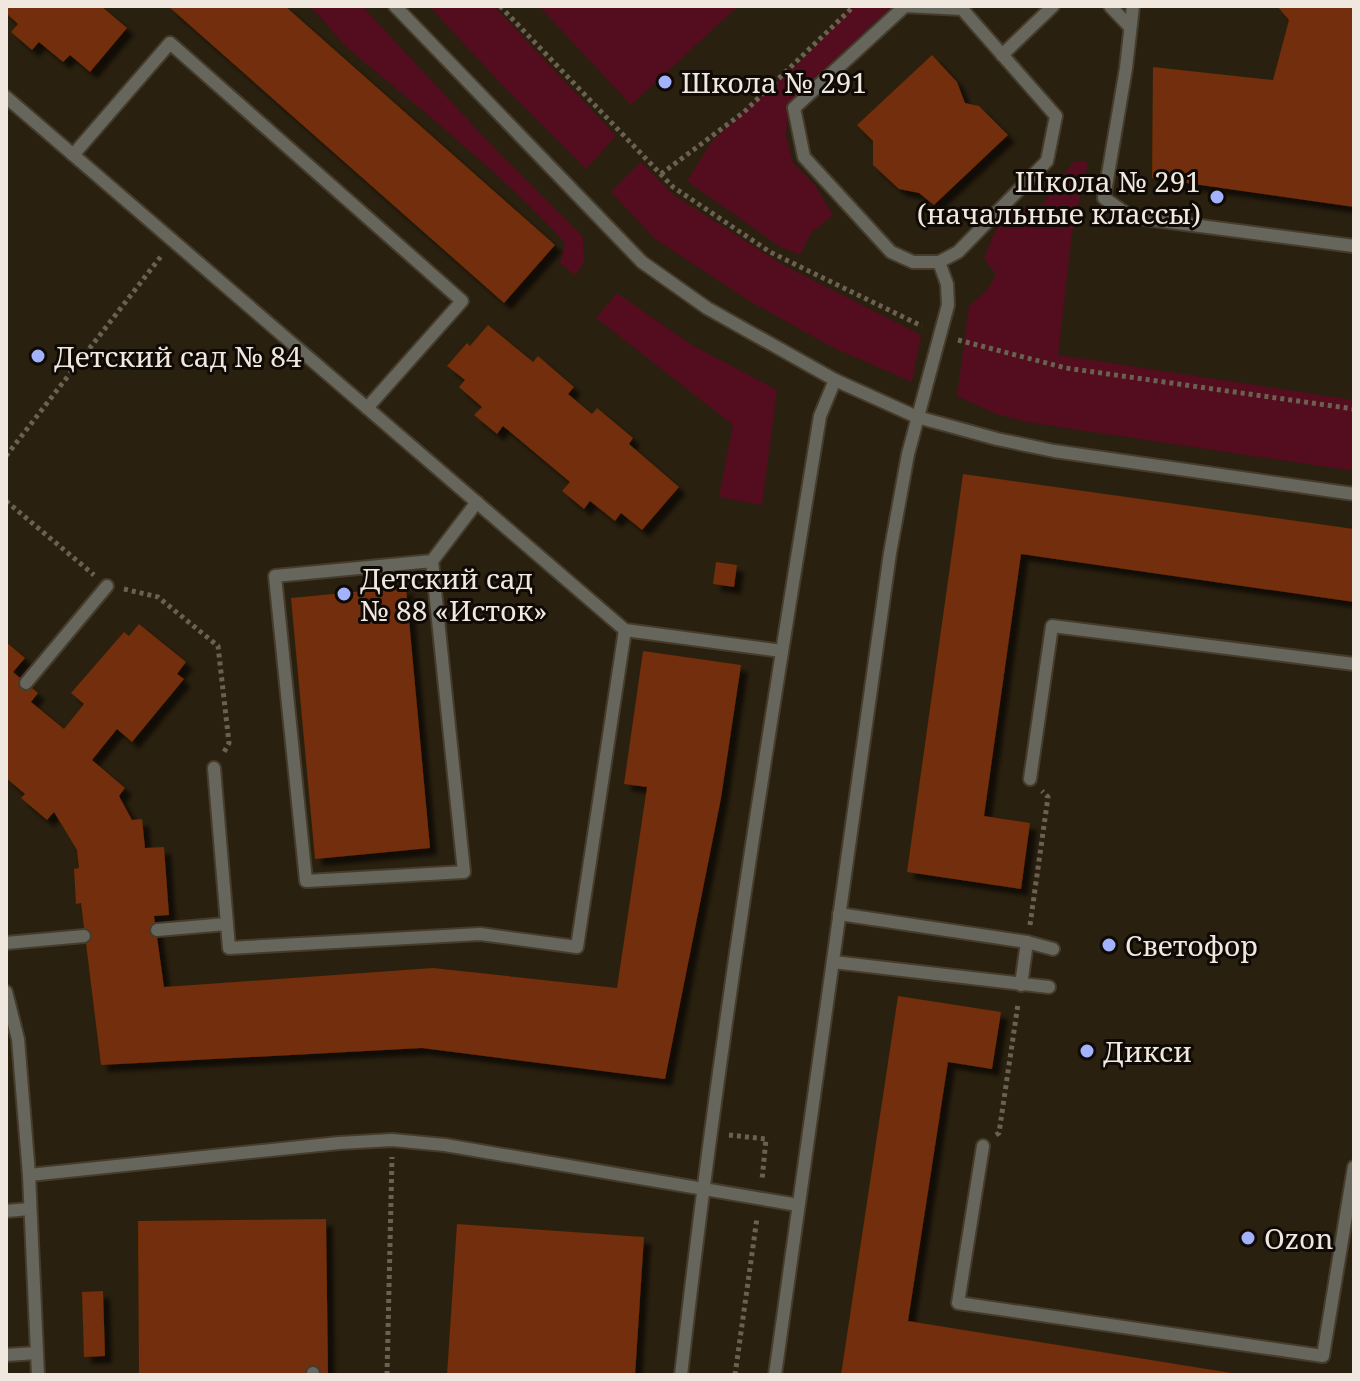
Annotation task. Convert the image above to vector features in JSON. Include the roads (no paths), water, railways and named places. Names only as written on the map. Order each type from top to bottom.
[{"type":"lane","points":[[395,6],[642,262],[707,308],[835,380],[917,417],[997,439],[1054,451],[1354,494]]},
{"type":"lane","points":[[905,6],[962,9],[1056,116],[1047,161],[958,252],[939,262],[913,262],[891,252],[804,157],[794,108],[905,6]]},
{"type":"lane","points":[[1002,55],[1053,6]]},
{"type":"lane","points":[[1110,6],[1130,27]]},
{"type":"lane","points":[[1133,6],[1104,198],[1131,217],[1354,246]]},
{"type":"lane","points":[[73,155],[170,43],[462,301],[367,408]]},
{"type":"lane","points":[[6,97],[625,630],[782,651]]},
{"type":"lane","points":[[775,1375],[890,553],[908,454],[948,305],[947,284],[939,262]]},
{"type":"lane","points":[[681,1375],[702,1189],[782,651],[820,416],[835,380]]},
{"type":"lane","points":[[432,561],[275,576],[306,881],[464,872],[432,561],[477,502]]},
{"type":"lane","points":[[26,683],[107,586]]},
{"type":"lane","points":[[1030,779],[1052,626],[1354,664]]},
{"type":"lane","points":[[214,768],[229,948],[480,934],[577,947],[625,630]]},
{"type":"lane","points":[[839,914],[1027,942],[1053,949]]},
{"type":"lane","points":[[157,930],[227,924]]},
{"type":"lane","points":[[6,943],[84,936]]},
{"type":"lane","points":[[1021,985],[1027,942]]},
{"type":"lane","points":[[833,962],[1049,987]]},
{"type":"lane","points":[[6,992],[18,1039],[29,1175],[38,1375]]},
{"type":"lane","points":[[29,1175],[392,1140],[445,1145],[798,1205]]},
{"type":"lane","points":[[983,1146],[958,1303],[1323,1356],[1354,1167]]},
{"type":"lane","points":[[6,1211],[30,1209]]},
{"type":"lane","points":[[6,1355],[37,1353]]},
{"type":"place","name":"Школа № 291","points":[[665,82]]},
{"type":"place","name":"Школа № 291 (начальные классы)","points":[[1217,197]]},
{"type":"place","name":"Детский сад № 84","points":[[38,356]]},
{"type":"place","name":"Детский сад № 88 «Исток»","points":[[344,594]]},
{"type":"place","name":"Светофор","points":[[1109,945]]},
{"type":"place","name":"Дикси","points":[[1087,1051]]},
{"type":"place","name":"Ozon","points":[[1248,1238]]}]
